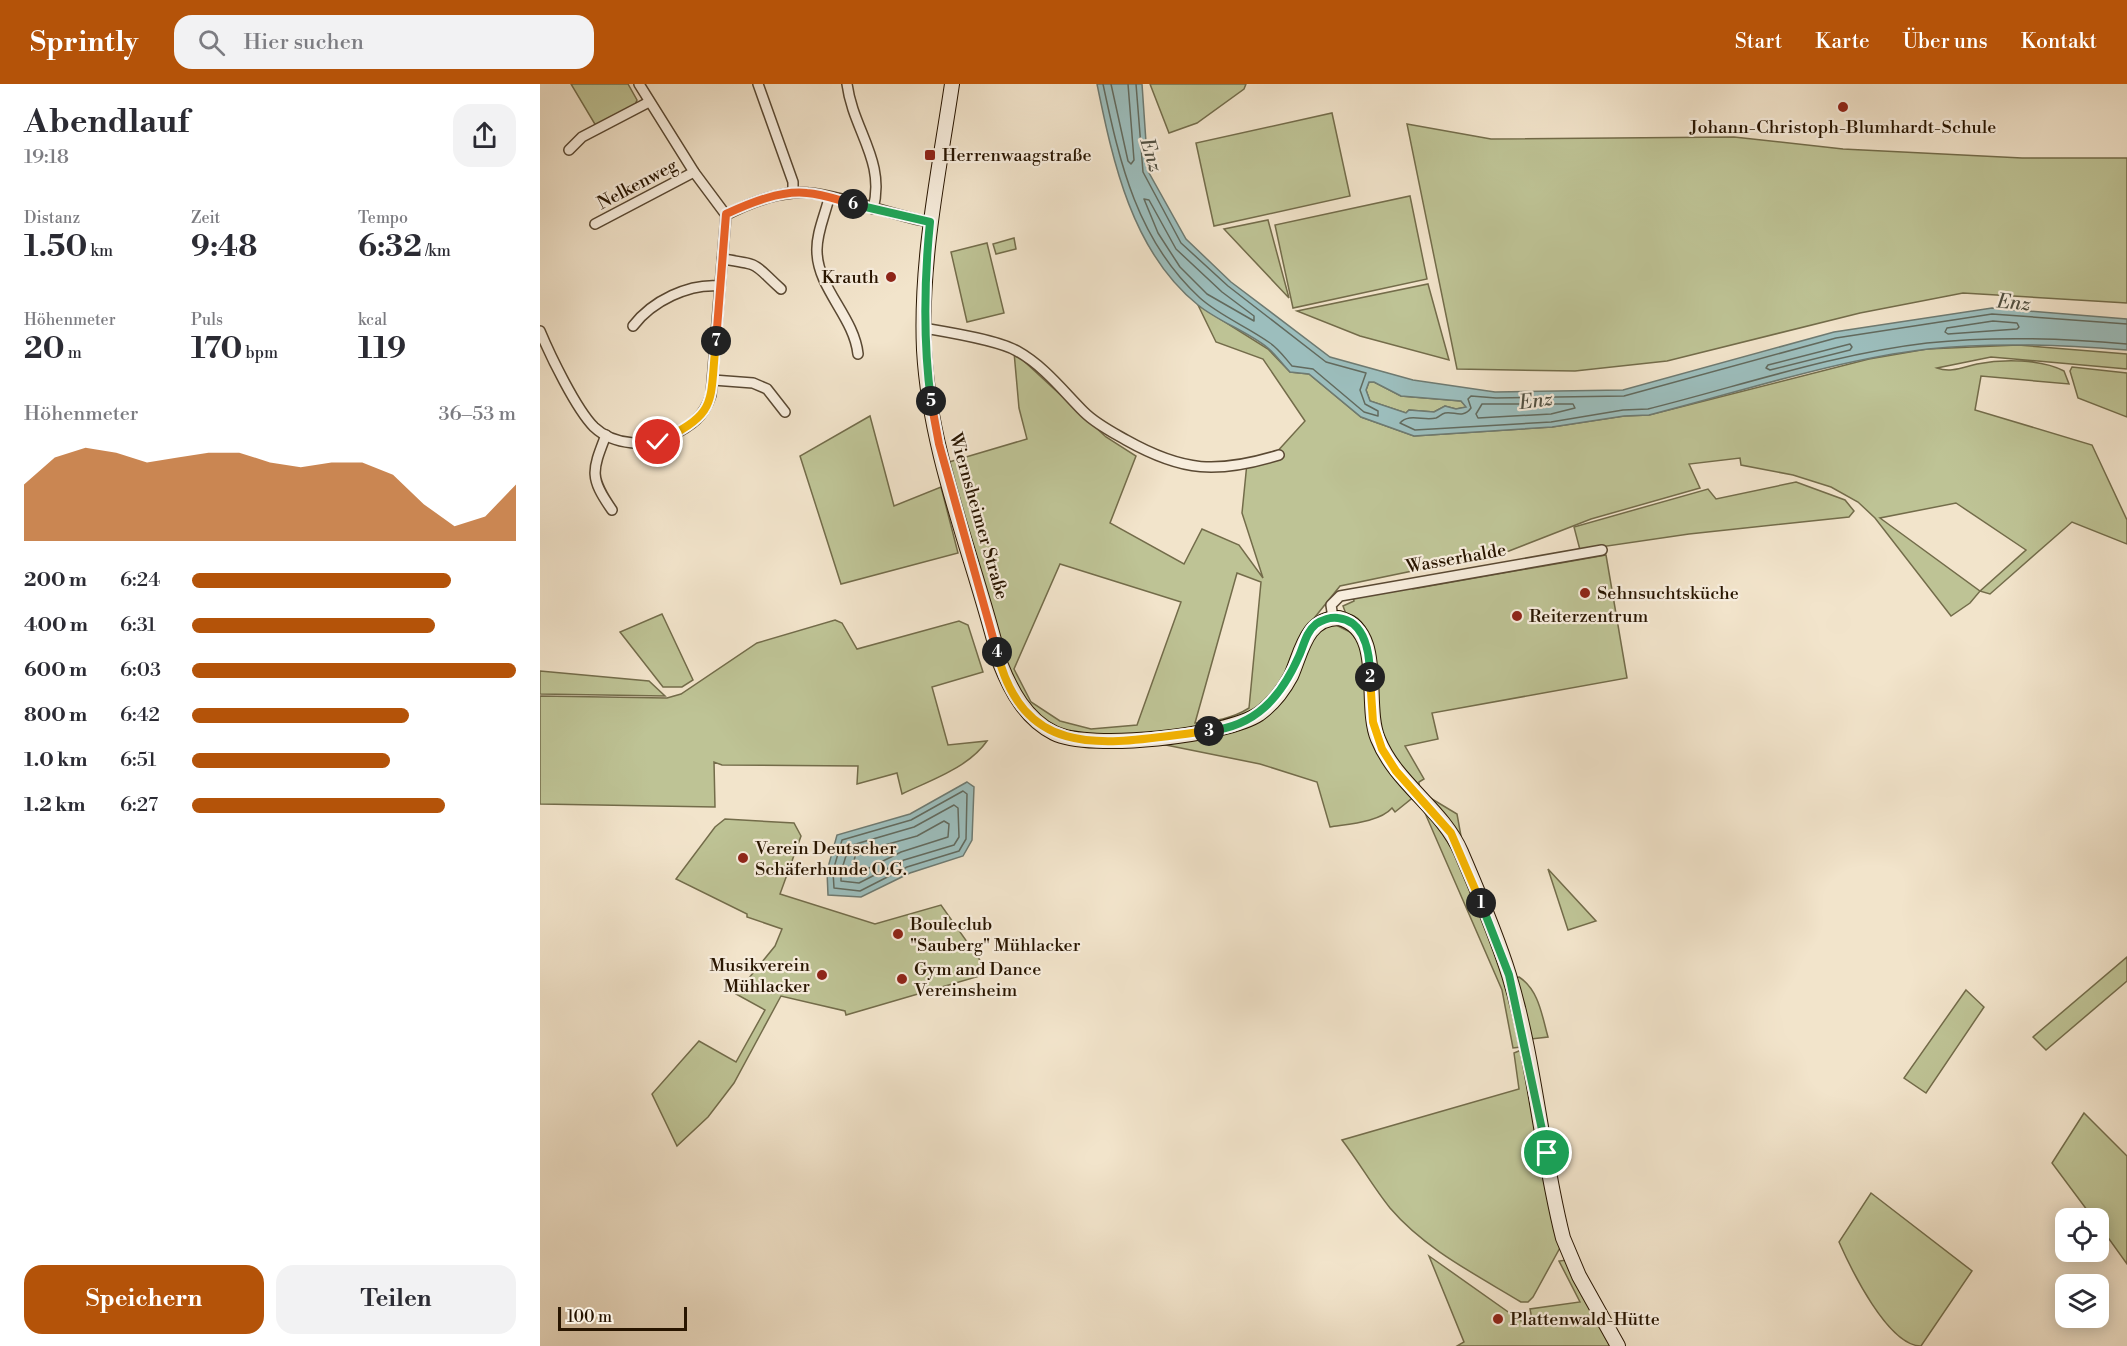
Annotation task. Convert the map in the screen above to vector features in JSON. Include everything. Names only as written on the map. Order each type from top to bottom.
[{"type":"main road","name":"Wiernsheimer Straße","points":[[952,84],[930,222],[925,275],[924,351],[939,444],[1007,683],[1034,719],[1053,733],[1070,739],[1099,742],[1216,730],[1246,721],[1272,703],[1290,677],[1308,634],[1317,623],[1333,618]]},
{"type":"main road","points":[[1333,618],[1348,621],[1364,637],[1370,660],[1373,722],[1382,749],[1396,771],[1451,833],[1493,932],[1509,975],[1518,1013],[1563,1238],[1579,1276],[1618,1346]]},
{"type":"street","points":[[540,331],[589,421],[606,435],[624,441],[658,442],[696,422],[706,410],[713,380],[726,214],[694,172],[639,84]]},
{"type":"street","points":[[759,84],[793,182],[794,193]]},
{"type":"street","points":[[847,84],[852,111],[874,161],[878,180],[873,209]]},
{"type":"street","points":[[569,150],[582,137],[649,102]]},
{"type":"street","name":"Nelkenweg","points":[[595,224],[694,172]]},
{"type":"street","points":[[726,214],[747,205],[794,193],[829,198],[930,222]]},
{"type":"street","points":[[829,198],[818,243],[818,261],[856,338],[858,354]]},
{"type":"street","points":[[722,259],[753,263],[763,268],[781,289]]},
{"type":"street","points":[[633,326],[642,314],[692,286],[720,286]]},
{"type":"street","points":[[924,328],[1017,351],[1058,383],[1086,414],[1101,426],[1171,462],[1201,468],[1224,468],[1278,456]]},
{"type":"street","points":[[713,380],[753,383],[767,389],[785,412]]},
{"type":"street","points":[[606,435],[593,474],[601,494],[612,510]]},
{"type":"street","name":"Wasserhalde","points":[[1333,618],[1331,605],[1340,596],[1602,550]]},
{"type":"green space","points":[[571,84],[628,84],[637,100],[635,105],[596,126]]},
{"type":"green space","points":[[1150,84],[1246,84],[1244,89],[1197,123],[1169,133]]},
{"type":"green space","points":[[1332,113],[1350,196],[1214,226],[1196,143]]},
{"type":"green space","points":[[1407,124],[1491,139],[1734,137],[1843,149],[2022,158],[2127,158],[2127,303],[1963,293],[1860,313],[1667,361],[1575,371],[1457,369]]},
{"type":"green space","points":[[1410,196],[1427,279],[1293,308],[1275,225]]},
{"type":"green space","points":[[1268,220],[1289,298],[1224,229]]},
{"type":"green space","points":[[1014,238],[1016,249],[996,254],[993,244]]},
{"type":"green space","points":[[987,243],[1004,313],[967,322],[951,252]]},
{"type":"green space","points":[[1428,284],[1449,360],[1360,336],[1297,311]]},
{"type":"green space","points":[[1198,305],[1268,349],[1290,372],[1309,374],[1361,417],[1414,436],[1552,427],[1624,416],[1649,415],[1869,359],[1927,349],[2018,345],[2127,354],[2127,369],[1991,357],[1937,368],[1952,370],[1987,362],[2022,361],[2044,364],[2064,371],[2069,384],[1981,376],[1975,410],[2092,445],[2127,520],[2127,544],[2072,522],[1990,594],[1980,591],[1970,603],[1951,616],[1875,518],[1858,502],[1831,487],[1793,475],[1741,465],[1740,458],[1689,464],[1700,488],[1591,519],[1509,551],[1340,586],[1307,627],[1279,688],[1251,714],[1206,728],[1112,737],[1060,731],[1036,715],[1009,675],[949,462],[1027,439],[1019,408],[1014,352],[1106,437],[1136,456],[1110,523],[1184,564],[1202,529],[1239,545],[1263,578],[1242,513],[1247,463],[1274,455],[1305,421],[1263,359],[1216,342]],"holes":[[[1956,503],[2026,550],[1980,591],[1880,518]],[[1060,564],[1181,602],[1137,725],[1091,729],[1060,721],[1031,702],[1014,669]],[[1237,573],[1261,582],[1249,708],[1229,717],[1195,723]]]},
{"type":"green space","points":[[2072,367],[2127,373],[2127,417],[2078,398],[2070,371]]},
{"type":"green space","points":[[1369,382],[1374,382],[1401,396],[1461,401],[1467,407],[1456,409],[1445,406],[1434,412],[1409,410],[1406,413],[1370,401],[1366,390]]},
{"type":"green space","points":[[870,416],[894,506],[941,487],[958,553],[841,584],[800,456]]},
{"type":"green space","points":[[1796,482],[1845,500],[1854,511],[1849,517],[1689,534],[1580,550],[1574,527],[1708,489],[1716,499]]},
{"type":"green space","name":"Reiterzentrum","points":[[1606,555],[1627,678],[1432,713],[1438,739],[1405,746],[1424,779],[1419,782],[1419,788],[1395,762],[1382,739],[1371,645],[1366,630],[1358,619],[1346,614],[1343,606],[1354,601],[1353,595],[1412,584],[1413,589]]},
{"type":"green space","points":[[662,614],[693,680],[682,687],[663,687],[620,632]]},
{"type":"green space","points":[[835,620],[842,623],[857,649],[959,621],[968,625],[983,672],[932,687],[948,745],[987,741],[970,759],[959,766],[902,794],[897,773],[857,784],[858,766],[722,765],[714,762],[715,807],[540,804],[540,696],[667,698],[681,694],[757,643]]},
{"type":"green space","points":[[1336,625],[1354,634],[1363,651],[1369,725],[1449,837],[1502,969],[1521,1047],[1513,1048],[1502,990],[1425,813],[1415,796],[1395,812],[1392,808],[1387,813],[1372,819],[1330,827],[1317,782],[1260,764],[1146,741],[1258,718],[1309,643],[1323,627]]},
{"type":"green space","points":[[540,671],[649,681],[665,696],[540,694]]},
{"type":"green space","points":[[1427,796],[1457,814],[1463,847]]},
{"type":"green space","points":[[725,819],[794,823],[801,836],[780,894],[875,924],[941,905],[982,963],[983,975],[846,1015],[845,1011],[781,996],[734,1083],[708,1117],[677,1146],[652,1094],[699,1041],[736,1062],[765,1010],[736,994],[775,946],[782,929],[747,917],[747,914],[676,879],[715,827]]},
{"type":"green space","points":[[1548,869],[1596,921],[1568,930]]},
{"type":"green space","points":[[2127,957],[2127,981],[2046,1050],[2033,1037]]},
{"type":"green space","points":[[1519,977],[1526,982],[1535,996],[1548,1037],[1531,1039],[1513,978]]},
{"type":"green space","points":[[1966,990],[1984,1007],[1926,1093],[1904,1078]]},
{"type":"green space","points":[[1521,1050],[1561,1246],[1528,1302],[1521,1302],[1469,1271],[1404,1223],[1378,1192],[1342,1140],[1519,1089],[1514,1053]]},
{"type":"green space","points":[[2084,1113],[2127,1156],[2127,1264],[2109,1239],[2109,1208],[2086,1208],[2052,1163]]},
{"type":"green space","points":[[1871,1193],[1972,1271],[1921,1346],[1908,1343],[1896,1334],[1884,1320],[1852,1270],[1839,1242]]},
{"type":"green space","points":[[1429,1256],[1521,1321],[1532,1319],[1530,1309],[1580,1302],[1559,1261],[1567,1260],[1614,1346],[1457,1346],[1464,1342]]},
{"type":"water","name":"Enz","points":[[1097,84],[1142,84],[1148,171],[1186,239],[1231,282],[1330,357],[1413,380],[1495,392],[1623,390],[1834,332],[1992,308],[2127,319],[2127,350],[2028,345],[1928,349],[1823,369],[1649,415],[1624,416],[1552,427],[1414,436],[1361,417],[1309,374],[1290,372],[1268,348],[1206,311],[1175,283],[1141,232],[1129,204],[1110,144]],"holes":[[[1369,382],[1374,382],[1401,396],[1461,401],[1466,407],[1456,409],[1445,406],[1434,412],[1409,410],[1406,413],[1370,401],[1366,390]]]},
{"type":"water","points":[[967,782],[974,787],[972,840],[963,856],[910,873],[861,897],[828,895],[827,871],[837,835],[910,814]]},
{"type":"place","name":"Johann-Christoph-Blumhardt-Schule","points":[[1843,107]]},
{"type":"place","name":"Herrenwaagstraße","points":[[930,155]]},
{"type":"place","name":"Krauth","points":[[891,277]]},
{"type":"place","name":"Sehnsuchtsküche","points":[[1585,593]]},
{"type":"place","name":"Reiterzentrum","points":[[1517,616]]},
{"type":"place","name":"Verein Deutscher Schäferhunde O.G.","points":[[743,858]]},
{"type":"place","name":"Bouleclub \"Sauberg\" Mühlacker","points":[[898,934]]},
{"type":"place","name":"Musikverein Mühlacker","points":[[822,975]]},
{"type":"place","name":"Gym and Dance Vereinsheim","points":[[902,979]]},
{"type":"place","name":"Plattenwald-Hütte","points":[[1498,1319]]},
{"type":"route","points":[[658,442],[696,422],[706,410],[711,395],[726,214],[777,196],[808,193],[930,222],[925,275],[924,351],[933,413],[939,444],[1000,663],[1013,693],[1028,713],[1040,724],[1053,733],[1076,740],[1099,742],[1216,730],[1246,721],[1272,703],[1290,677],[1308,634],[1317,623],[1339,618],[1358,628],[1364,637],[1370,660],[1371,708],[1374,728],[1382,749],[1396,771],[1436,813],[1457,843],[1509,975],[1547,1153]]}]
